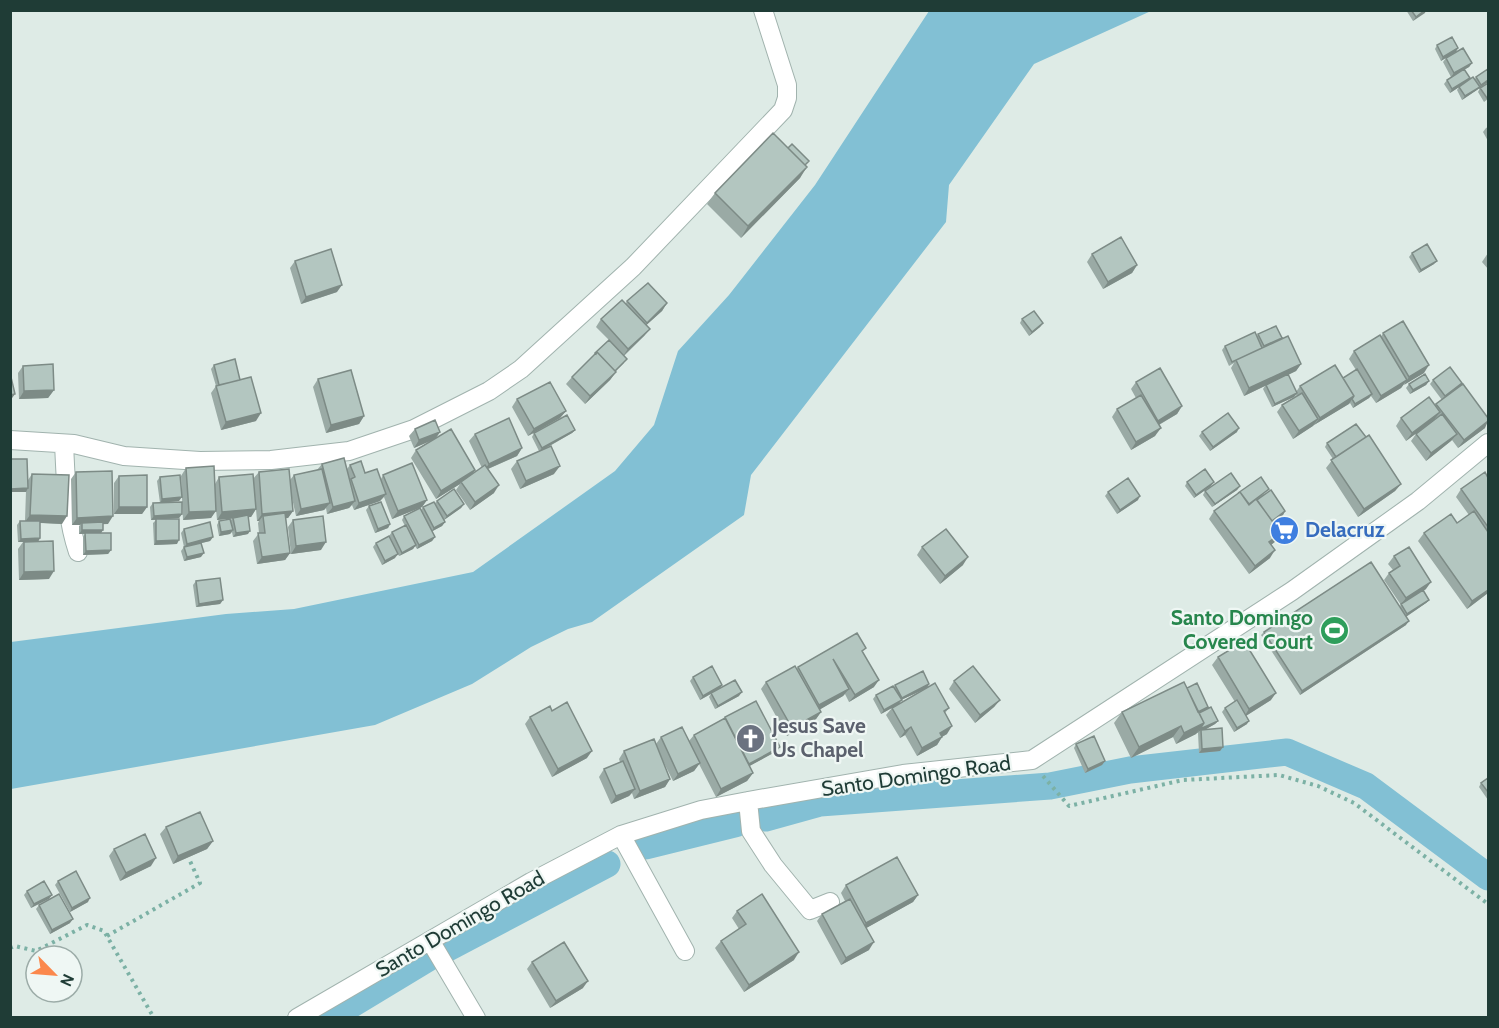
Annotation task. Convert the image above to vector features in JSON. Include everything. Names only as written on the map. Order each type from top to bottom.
[{"type":"street","points":[[10,440],[64,444],[124,456],[200,461],[271,460],[349,451],[414,429],[489,391],[521,369],[633,267],[783,110],[787,98],[787,85],[763,10]]},
{"type":"street","name":"Santo Domingo Road","points":[[297,1017],[531,882],[621,835],[701,810],[748,801],[903,774],[1032,760],[1292,591],[1418,501],[1488,443]]},
{"type":"street","points":[[64,444],[67,502],[71,532],[78,552]]},
{"type":"street","points":[[748,801],[751,831],[773,865],[810,910],[830,902]]},
{"type":"street","points":[[621,835],[684,951]]},
{"type":"street","points":[[430,942],[476,1017]]},
{"type":"path","points":[[1032,760],[1050,786],[1070,806],[1183,780],[1279,775],[1318,786],[1354,803],[1488,904]]},
{"type":"path","points":[[107,936],[200,883],[190,861]]},
{"type":"path","points":[[10,948],[15,946],[36,951],[87,926],[104,931],[154,1017]]},
{"type":"water","points":[[929,11],[1151,11],[1034,64],[949,185],[946,222],[751,475],[744,515],[592,622],[568,629],[531,647],[472,684],[375,725],[11,789],[11,642],[226,614],[294,609],[473,572],[615,471],[654,425],[678,351],[729,295],[815,185]]},
{"type":"building","points":[[1411,10],[1425,10],[1416,17]]},
{"type":"building","points":[[1452,37],[1458,48],[1443,57],[1437,45]]},
{"type":"building","points":[[1463,48],[1472,63],[1454,73],[1446,58]]},
{"type":"building","points":[[1464,69],[1470,78],[1452,89],[1447,80]]},
{"type":"building","points":[[1488,69],[1488,80],[1481,85],[1476,77]]},
{"type":"building","points":[[1473,77],[1480,87],[1465,96],[1459,87]]},
{"type":"building","points":[[1488,83],[1488,97],[1487,98],[1480,88]]},
{"type":"building","points":[[773,133],[807,167],[748,226],[715,193]]},
{"type":"building","points":[[792,144],[809,161],[805,165],[788,148]]},
{"type":"building","points":[[1121,237],[1137,265],[1108,282],[1092,254]]},
{"type":"building","points":[[1427,244],[1437,261],[1421,270],[1412,253]]},
{"type":"building","points":[[331,249],[342,285],[306,297],[295,261]]},
{"type":"building","points":[[648,283],[667,303],[647,323],[627,301]]},
{"type":"building","points":[[622,300],[650,329],[628,349],[601,319]]},
{"type":"building","points":[[1034,311],[1043,323],[1032,332],[1022,319]]},
{"type":"building","points":[[1403,321],[1429,365],[1409,377],[1383,333]]},
{"type":"building","points":[[1276,326],[1282,338],[1264,346],[1258,334]]},
{"type":"building","points":[[1255,332],[1262,348],[1232,362],[1225,346]]},
{"type":"building","points":[[1380,335],[1407,380],[1381,396],[1354,351]]},
{"type":"building","points":[[1288,336],[1301,364],[1249,388],[1236,360]]},
{"type":"building","points":[[609,340],[627,359],[615,371],[597,352],[595,353]]},
{"type":"building","points":[[597,352],[616,372],[590,396],[572,377]]},
{"type":"building","points":[[235,359],[240,380],[219,385],[214,365]]},
{"type":"building","points":[[53,364],[54,390],[24,391],[23,366]]},
{"type":"building","points":[[1335,365],[1354,396],[1320,418],[1300,386]]},
{"type":"building","points":[[1450,367],[1462,383],[1445,396],[1433,380]]},
{"type":"building","points":[[1160,368],[1182,406],[1158,421],[1136,382]]},
{"type":"building","points":[[1357,369],[1372,394],[1355,404],[1352,399],[1354,396],[1343,378]]},
{"type":"building","points":[[351,370],[364,416],[331,425],[318,379]]},
{"type":"building","points":[[10,373],[15,394],[10,395]]},
{"type":"building","points":[[1288,374],[1297,393],[1275,404],[1266,385]]},
{"type":"building","points":[[1425,374],[1429,381],[1413,390],[1409,384]]},
{"type":"building","points":[[251,377],[261,413],[226,422],[216,386]]},
{"type":"building","points":[[550,382],[566,411],[534,429],[517,399]]},
{"type":"building","points":[[1463,384],[1488,418],[1488,421],[1464,440],[1436,404]]},
{"type":"building","points":[[1302,393],[1318,419],[1299,431],[1282,405]]},
{"type":"building","points":[[1141,395],[1161,428],[1136,442],[1117,409]]},
{"type":"building","points":[[1429,397],[1440,412],[1412,433],[1401,418]]},
{"type":"building","points":[[1228,413],[1239,428],[1213,447],[1202,432]]},
{"type":"building","points":[[1442,414],[1457,434],[1431,453],[1416,434]]},
{"type":"building","points":[[567,415],[575,430],[542,448],[534,433]]},
{"type":"building","points":[[509,418],[522,448],[489,464],[475,434]]},
{"type":"building","points":[[435,420],[440,432],[419,440],[415,429]]},
{"type":"building","points":[[1356,424],[1366,437],[1336,457],[1327,443]]},
{"type":"building","points":[[451,429],[475,470],[441,491],[416,450]]},
{"type":"building","points":[[1369,435],[1401,484],[1364,509],[1331,460]]},
{"type":"building","points":[[551,446],[560,466],[526,481],[517,461]]},
{"type":"building","points":[[344,458],[355,501],[333,507],[322,464]]},
{"type":"building","points":[[10,459],[27,459],[28,488],[10,489]]},
{"type":"building","points":[[361,461],[365,473],[377,469],[386,494],[359,503],[351,479],[355,477],[350,465]]},
{"type":"building","points":[[412,463],[427,500],[398,511],[383,475]]},
{"type":"building","points":[[485,465],[499,485],[475,502],[461,482]]},
{"type":"building","points":[[214,466],[216,511],[189,512],[186,468]]},
{"type":"building","points":[[289,469],[293,511],[262,514],[259,472]]},
{"type":"building","points":[[322,469],[330,503],[301,509],[294,475]]},
{"type":"building","points":[[1205,469],[1214,482],[1196,495],[1187,482]]},
{"type":"building","points":[[112,471],[113,516],[77,518],[76,472]]},
{"type":"building","points":[[1485,472],[1488,478],[1488,527],[1461,489]]},
{"type":"building","points":[[1231,473],[1240,486],[1215,504],[1205,491]]},
{"type":"building","points":[[32,474],[69,475],[67,516],[30,515]]},
{"type":"building","points":[[253,474],[256,509],[222,512],[219,477]]},
{"type":"building","points":[[147,475],[147,507],[119,507],[119,476]]},
{"type":"building","points":[[180,475],[182,497],[162,499],[160,477]]},
{"type":"building","points":[[1261,477],[1269,489],[1249,504],[1240,492],[1238,493]]},
{"type":"building","points":[[1128,478],[1140,496],[1120,510],[1108,492]]},
{"type":"building","points":[[454,489],[464,504],[447,516],[437,501]]},
{"type":"building","points":[[1271,490],[1285,511],[1272,521],[1257,500]]},
{"type":"building","points":[[1240,492],[1249,505],[1256,499],[1281,533],[1269,542],[1275,550],[1255,566],[1214,511]]},
{"type":"building","points":[[182,502],[182,514],[154,516],[153,503]]},
{"type":"building","points":[[381,502],[390,524],[378,529],[369,506]]},
{"type":"building","points":[[434,502],[445,522],[434,528],[423,507]]},
{"type":"building","points":[[420,508],[435,537],[419,545],[404,516]]},
{"type":"building","points":[[1474,511],[1488,532],[1488,590],[1472,601],[1424,533],[1451,514],[1457,523]]},
{"type":"building","points":[[285,513],[290,553],[262,557],[258,533],[265,533],[263,516]]},
{"type":"building","points":[[248,515],[250,531],[236,533],[233,518]]},
{"type":"building","points":[[323,516],[326,542],[296,546],[293,520]]},
{"type":"building","points":[[156,519],[179,519],[179,540],[156,541]]},
{"type":"building","points":[[230,519],[233,530],[221,532],[219,521]]},
{"type":"building","points":[[20,521],[40,521],[40,538],[21,539]]},
{"type":"building","points":[[103,522],[103,530],[82,530],[82,523]]},
{"type":"building","points":[[210,522],[213,537],[187,544],[184,529]]},
{"type":"building","points":[[406,525],[416,545],[402,553],[392,532]]},
{"type":"building","points":[[946,529],[968,557],[945,576],[922,547]]},
{"type":"building","points":[[85,533],[111,533],[111,550],[86,551]]},
{"type":"building","points":[[389,536],[398,554],[385,561],[376,543]]},
{"type":"building","points":[[53,541],[54,571],[24,572],[24,542]]},
{"type":"building","points":[[201,543],[204,553],[187,557],[184,547]]},
{"type":"building","points":[[1409,547],[1431,582],[1406,598],[1389,573],[1400,566],[1394,556]]},
{"type":"building","name":"Santo Domingo Covered Court","points":[[1371,562],[1409,621],[1302,691],[1264,632]]},
{"type":"building","points":[[220,578],[223,600],[199,604],[196,581]]},
{"type":"building","points":[[1423,590],[1429,600],[1407,614],[1401,604]]},
{"type":"building","points":[[857,633],[866,648],[862,651],[879,680],[855,695],[833,659],[849,689],[819,705],[798,667]]},
{"type":"building","points":[[1244,641],[1276,693],[1249,709],[1218,657]]},
{"type":"building","points":[[712,666],[722,685],[703,696],[693,677]]},
{"type":"building","points":[[795,666],[821,712],[792,728],[766,682]]},
{"type":"building","points":[[973,666],[1000,700],[980,715],[954,681]]},
{"type":"building","points":[[923,671],[929,684],[902,698],[895,685]]},
{"type":"building","points":[[735,680],[742,692],[718,706],[711,693]]},
{"type":"building","points":[[1184,682],[1204,723],[1184,733],[1181,726],[1139,747],[1122,712]]},
{"type":"building","points":[[935,683],[949,708],[944,711],[952,726],[940,733],[942,737],[922,748],[911,727],[905,731],[892,708]]},
{"type":"building","points":[[1197,683],[1208,707],[1198,712],[1187,688]]},
{"type":"building","points":[[893,686],[902,700],[884,710],[876,695]]},
{"type":"building","points":[[1237,700],[1249,721],[1237,728],[1225,708]]},
{"type":"building","name":"Jesus Save Us Chapel","points":[[756,701],[780,747],[749,764],[725,717]]},
{"type":"building","points":[[567,702],[592,751],[558,769],[530,717],[550,706],[552,711]]},
{"type":"building","points":[[1211,707],[1218,721],[1200,729],[1204,723],[1199,713]]},
{"type":"building","points":[[725,718],[753,773],[721,789],[694,735]]},
{"type":"building","points":[[682,727],[700,763],[678,774],[661,737]]},
{"type":"building","points":[[1222,728],[1223,747],[1202,749],[1201,730]]},
{"type":"building","points":[[1094,736],[1105,761],[1088,769],[1076,744]]},
{"type":"building","points":[[654,739],[670,779],[640,791],[624,751]]},
{"type":"building","points":[[623,761],[635,789],[616,796],[604,769]]},
{"type":"building","points":[[1488,778],[1488,792],[1481,783]]},
{"type":"building","points":[[200,812],[213,841],[178,856],[166,827]]},
{"type":"building","points":[[145,834],[156,858],[126,873],[114,849]]},
{"type":"building","points":[[897,857],[918,895],[866,923],[846,885]]},
{"type":"building","points":[[76,871],[90,898],[72,908],[58,881]]},
{"type":"building","points":[[44,881],[52,895],[34,904],[27,891]]},
{"type":"building","points":[[59,894],[73,919],[52,930],[39,905]]},
{"type":"building","points":[[762,894],[799,952],[749,985],[721,941],[746,924],[737,911]]},
{"type":"building","points":[[850,899],[874,942],[846,958],[822,914]]},
{"type":"building","points":[[564,942],[588,981],[556,1001],[532,962]]},
{"type":"waterway","points":[[766,818],[820,803],[1050,786],[1130,770],[1287,752],[1366,786],[1488,877]]},
{"type":"waterway","points":[[646,846],[735,824]]},
{"type":"waterway","points":[[442,951],[607,864]]},
{"type":"waterway","points":[[329,1018],[430,957]]},
{"type":"place","name":"Delacruz","points":[[1284,530]]},
{"type":"place","name":"Santo Domingo Covered Court","points":[[1334,630]]},
{"type":"place","name":"Jesus Save Us Chapel","points":[[751,738]]}]
